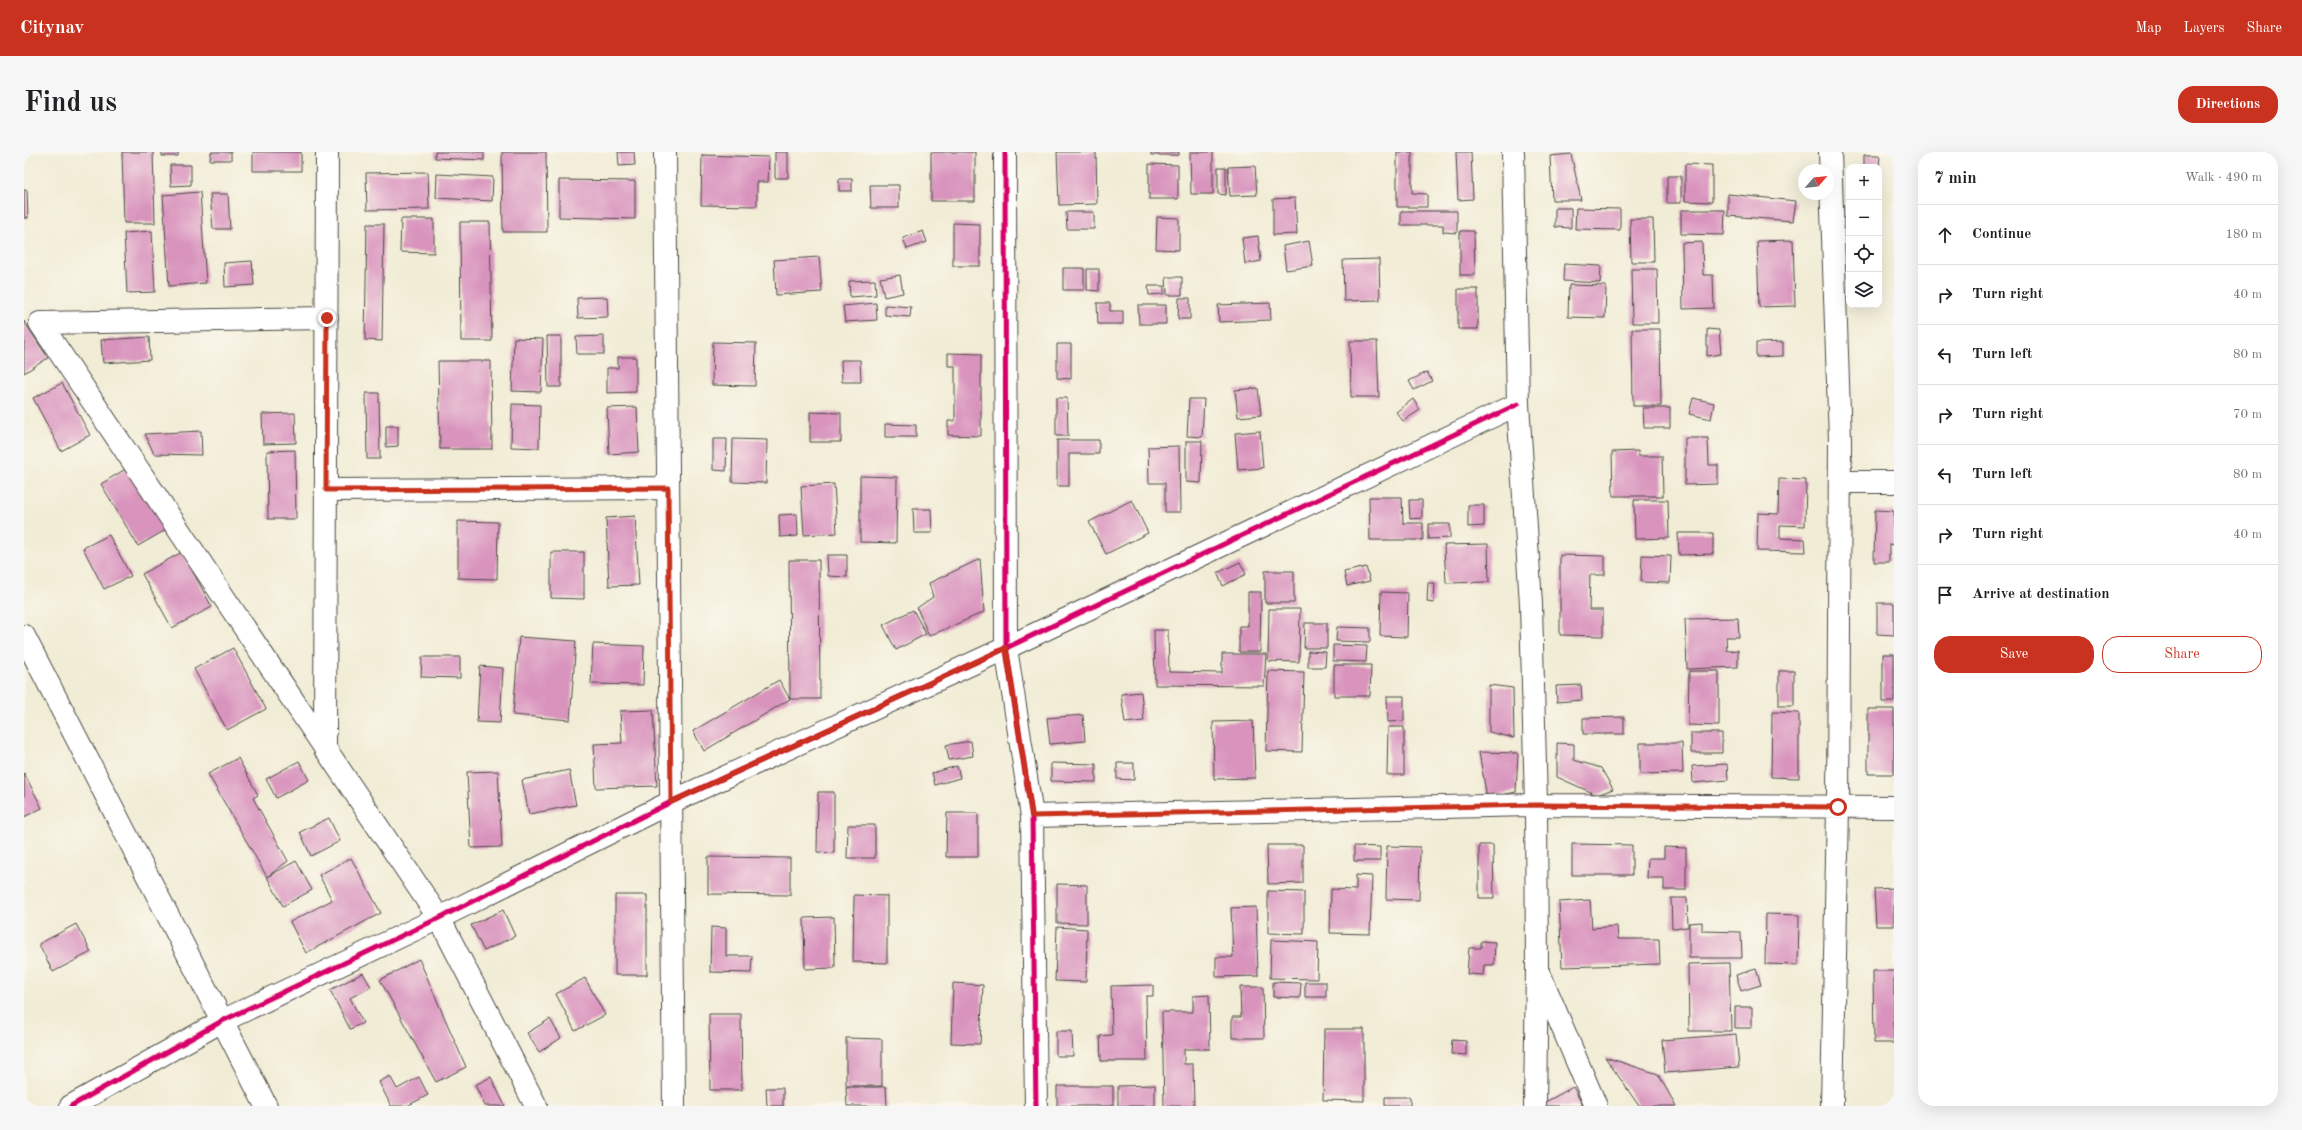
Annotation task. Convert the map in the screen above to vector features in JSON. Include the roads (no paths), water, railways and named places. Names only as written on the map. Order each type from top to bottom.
[{"type":"street","points":[[325,749],[327,152]]},
{"type":"street","points":[[665,152],[674,1106]]},
{"type":"street","points":[[1005,152],[1006,648],[1032,816],[1036,1106]]},
{"type":"street","points":[[1513,152],[1518,404],[1531,604],[1536,805],[1536,1106]]},
{"type":"street","points":[[1830,152],[1840,482],[1838,807],[1832,1106]]},
{"type":"street","points":[[327,318],[40,323],[439,918],[536,1106]]},
{"type":"street","points":[[70,1106],[222,1021],[439,918],[671,802],[1006,648],[1518,404]]},
{"type":"street","points":[[1840,482],[1894,482]]},
{"type":"street","points":[[326,490],[668,488]]},
{"type":"street","points":[[24,636],[266,1106]]},
{"type":"street","points":[[1032,816],[1536,805],[1894,807]]},
{"type":"street","points":[[1537,968],[1596,1106]]}]
